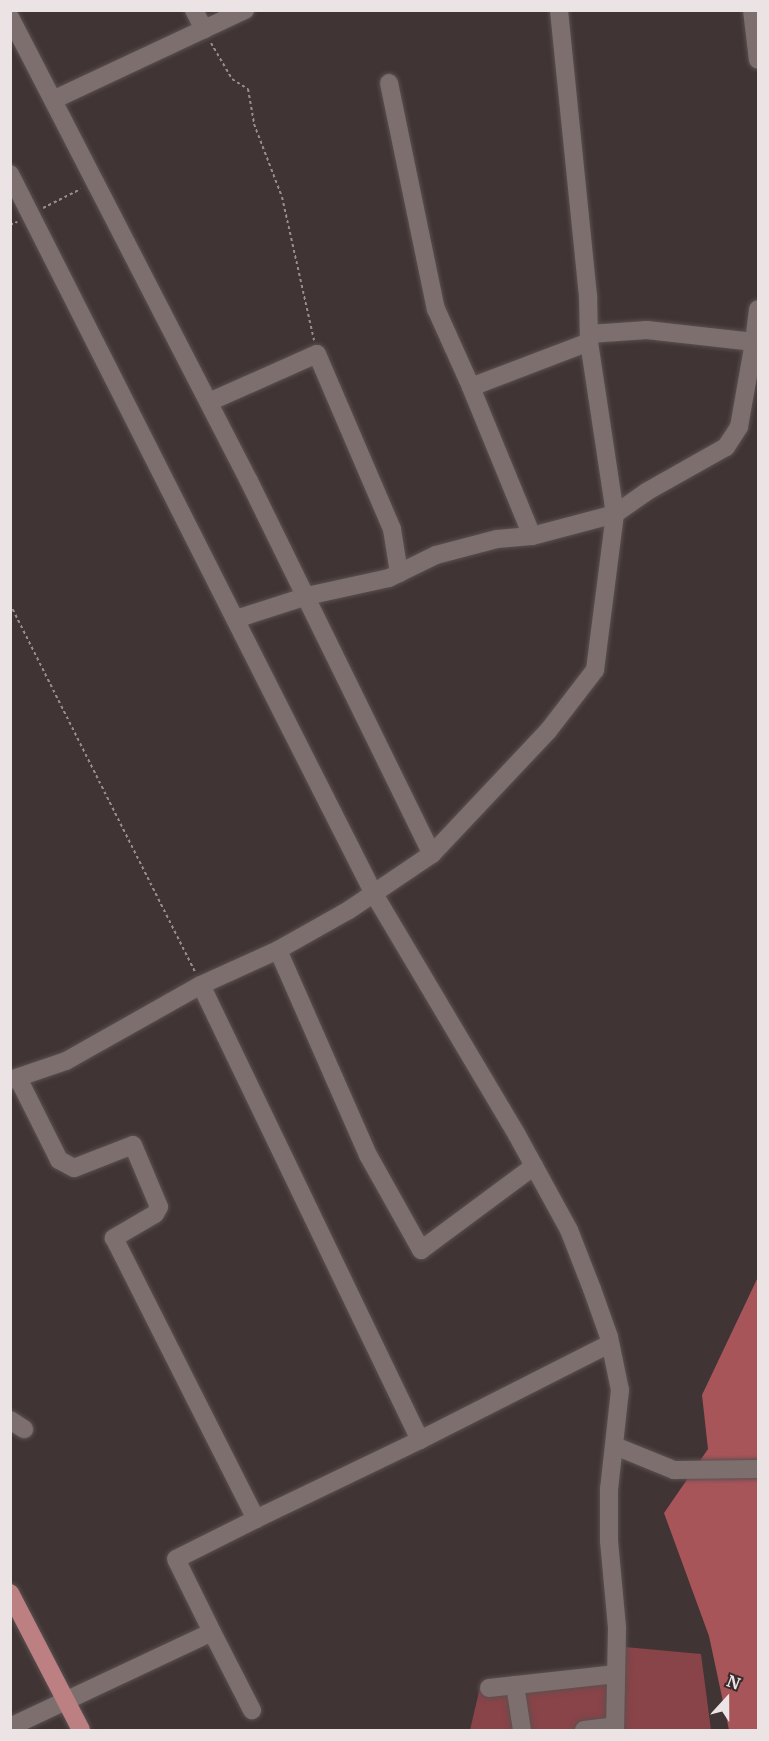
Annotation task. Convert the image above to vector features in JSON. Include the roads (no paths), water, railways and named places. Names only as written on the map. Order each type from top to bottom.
[{"type":"main road","points":[[10,1593],[65,1704],[81,1731]]},
{"type":"street","points":[[194,10],[204,30]]},
{"type":"street","points":[[55,99],[245,10]]},
{"type":"street","points":[[256,1519],[114,1238],[155,1214],[159,1207],[133,1145],[74,1168],[59,1160],[14,1079],[66,1061],[201,985],[278,950],[374,894],[432,854],[548,730],[595,670],[615,514],[589,338],[587,284],[559,10]]},
{"type":"street","points":[[752,10],[759,60]]},
{"type":"street","points":[[10,17],[55,99],[126,246],[209,402],[432,854]]},
{"type":"street","points":[[389,83],[436,309],[471,387],[532,536]]},
{"type":"street","points":[[10,174],[374,894],[534,1166],[569,1230],[609,1344],[620,1390],[609,1489],[609,1541],[617,1628],[615,1728],[584,1731]]},
{"type":"street","points":[[236,619],[306,596],[399,573],[436,555],[497,539],[532,536],[615,514],[646,492],[726,447],[739,427],[743,411],[759,309]]},
{"type":"street","points":[[471,387],[589,338],[647,330],[754,342]]},
{"type":"street","points":[[209,402],[317,354],[392,529],[399,573]]},
{"type":"street","points":[[278,950],[368,1155],[421,1250],[534,1166]]},
{"type":"street","points":[[201,985],[420,1440]]},
{"type":"street","points":[[252,1710],[176,1559],[420,1440],[609,1344]]},
{"type":"street","points":[[615,1446],[674,1470],[759,1469]]},
{"type":"street","points":[[10,1727],[65,1704],[212,1632]]},
{"type":"street","points":[[489,1688],[616,1674]]},
{"type":"street","points":[[515,1685],[522,1731]]}]
